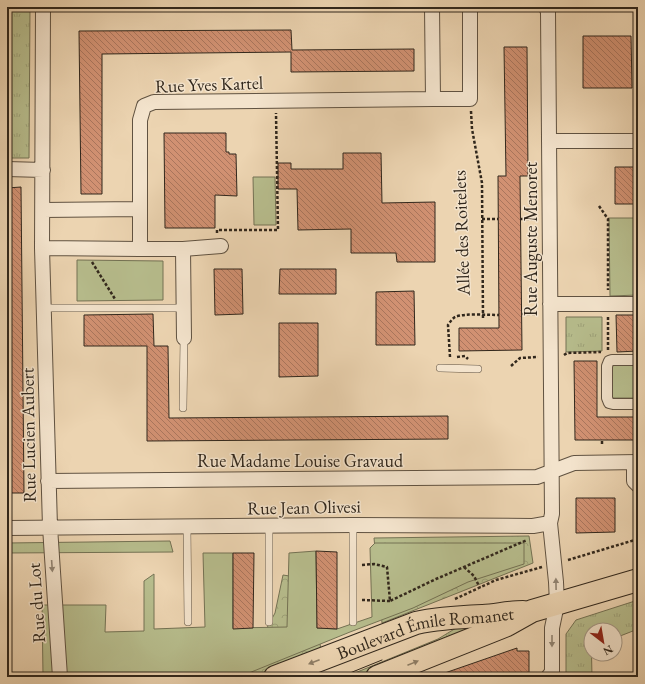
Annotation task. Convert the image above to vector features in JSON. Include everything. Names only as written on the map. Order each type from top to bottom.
[{"type":"main road","name":"Boulevard Émile Romanet","points":[[377,677],[507,626],[532,612],[638,580]]},
{"type":"main road","name":"Boulevard Émile Romanet","points":[[275,677],[422,622],[443,618],[486,616],[508,612],[532,612]]},
{"type":"street","name":"Rue Lucien Aubert","points":[[43,7],[42,248],[50,527]]},
{"type":"street","points":[[432,7],[433,99],[470,98],[470,7]]},
{"type":"street","name":"Rue Auguste Menoret","points":[[546,7],[548,12],[549,141],[545,309],[551,472]]},
{"type":"street","name":"Rue Yves Kartel","points":[[140,249],[140,120],[144,106],[154,102],[433,99]]},
{"type":"street","points":[[549,141],[638,141]]},
{"type":"street","points":[[7,170],[43,170]]},
{"type":"street","points":[[42,210],[139,209]]},
{"type":"street","points":[[42,248],[183,249],[219,246]]},
{"type":"street","points":[[183,249],[184,338]]},
{"type":"street","points":[[545,309],[608,304],[638,304]]},
{"type":"street","points":[[638,360],[612,360],[609,362],[607,366],[607,398],[609,403],[613,404],[638,404]]},
{"type":"street","points":[[636,462],[634,481],[638,485]]},
{"type":"street","name":"Rue Madame Louise Gravaud","points":[[48,480],[537,477],[574,463],[636,462]]},
{"type":"street","points":[[548,677],[552,672],[552,628],[557,604],[555,563],[550,523],[552,514],[551,472]]},
{"type":"street","name":"Rue Jean Olivesi","points":[[7,528],[353,525],[533,526],[550,523]]},
{"type":"street","name":"Rue du Lot","points":[[50,527],[60,677]]},
{"type":"lane","points":[[44,308],[184,308]]},
{"type":"lane","points":[[183,408],[184,338]]},
{"type":"lane","points":[[440,368],[478,369]]},
{"type":"lane","points":[[353,525],[353,622]]},
{"type":"lane","points":[[187,526],[188,622]]},
{"type":"lane","points":[[269,526],[269,622]]},
{"type":"path","points":[[634,22],[638,35]]},
{"type":"path","points":[[638,81],[636,110],[638,141]]},
{"type":"path","name":"Allée des Roitelets","points":[[470,98],[472,129],[482,183],[483,316]]},
{"type":"path","points":[[219,246],[217,230],[278,230],[275,101]]},
{"type":"path","points":[[559,358],[567,353],[608,352],[608,220],[600,206]]},
{"type":"path","points":[[482,219],[498,219]]},
{"type":"path","points":[[521,219],[539,219]]},
{"type":"path","points":[[92,262],[122,309]]},
{"type":"path","points":[[522,314],[545,309]]},
{"type":"path","points":[[478,369],[465,356],[450,357],[448,325],[455,317],[499,315]]},
{"type":"path","points":[[511,366],[520,358],[541,358]]},
{"type":"path","points":[[353,600],[390,601],[534,537]]},
{"type":"path","points":[[450,601],[496,580],[577,558],[638,539]]},
{"type":"path","points":[[353,565],[374,564],[387,567],[390,601]]},
{"type":"path","points":[[464,567],[474,576],[480,588]]},
{"type":"green space","points":[[7,7],[30,7],[29,158],[7,158]]},
{"type":"green space","points":[[253,177],[275,177],[276,225],[254,225]]},
{"type":"green space","points":[[609,218],[638,218],[638,295],[610,296]]},
{"type":"green space","points":[[77,260],[163,261],[163,300],[77,301]]},
{"type":"green space","points":[[566,317],[602,317],[602,351],[566,352]]},
{"type":"green space","points":[[612,364],[638,364],[638,398],[612,398]]},
{"type":"green space","points":[[529,536],[533,563],[382,623],[374,538]]},
{"type":"green space","points":[[170,541],[173,552],[7,553],[7,543]]},
{"type":"green space","points":[[375,543],[524,543],[524,564],[468,582],[413,608],[239,677],[178,677],[178,673],[43,675],[42,605],[106,605],[105,632],[144,631],[144,581],[154,574],[154,629],[205,627],[203,553],[233,553],[233,628],[287,627],[289,553],[316,551],[317,628],[337,629],[372,617],[370,548]]},
{"type":"green space","points":[[283,575],[302,578],[319,636],[321,651],[257,677],[229,677],[262,637],[275,613]]},
{"type":"green space","points":[[638,600],[638,629],[623,635],[623,622],[583,622],[583,662],[592,662],[592,677],[566,677],[566,634],[576,620]]},
{"type":"green space","points":[[485,621],[437,644],[356,677],[345,677],[438,639],[466,622]]},
{"type":"building","points":[[291,30],[292,50],[414,49],[414,71],[291,72],[291,52],[102,54],[102,194],[81,194],[79,31]]},
{"type":"building","points":[[583,36],[631,36],[632,88],[583,88]]},
{"type":"building","points":[[504,47],[527,47],[528,176],[520,176],[522,350],[459,351],[459,328],[499,328],[498,176],[506,176]]},
{"type":"building","points":[[164,133],[226,133],[226,152],[229,152],[229,154],[236,154],[237,196],[215,195],[215,228],[165,228]]},
{"type":"building","points":[[343,153],[381,153],[382,203],[435,202],[435,262],[397,262],[396,253],[351,253],[351,229],[298,230],[297,189],[278,189],[278,163],[291,163],[291,169],[343,169]]},
{"type":"building","points":[[615,167],[638,167],[638,204],[615,204]]},
{"type":"building","points":[[21,187],[24,493],[7,493],[7,188]]},
{"type":"building","points":[[214,269],[242,269],[243,314],[215,315]]},
{"type":"building","points":[[280,269],[336,269],[336,294],[279,294]]},
{"type":"building","points":[[414,291],[415,345],[376,345],[376,292]]},
{"type":"building","points":[[153,314],[154,346],[168,346],[169,418],[448,416],[448,439],[147,441],[147,346],[84,346],[84,315]]},
{"type":"building","points":[[616,315],[638,315],[638,351],[617,352]]},
{"type":"building","points":[[279,323],[318,323],[318,376],[279,377]]},
{"type":"building","points":[[574,361],[597,361],[597,417],[638,417],[638,440],[575,440]]},
{"type":"building","points":[[576,498],[615,498],[615,532],[576,533]]},
{"type":"building","points":[[316,551],[337,552],[337,629],[317,628]]},
{"type":"building","points":[[233,553],[254,553],[253,628],[233,629]]},
{"type":"building","points":[[517,648],[517,651],[529,651],[529,674],[523,677],[439,677],[439,675]]},
{"type":"tram line","points":[[340,677],[382,660]]}]
